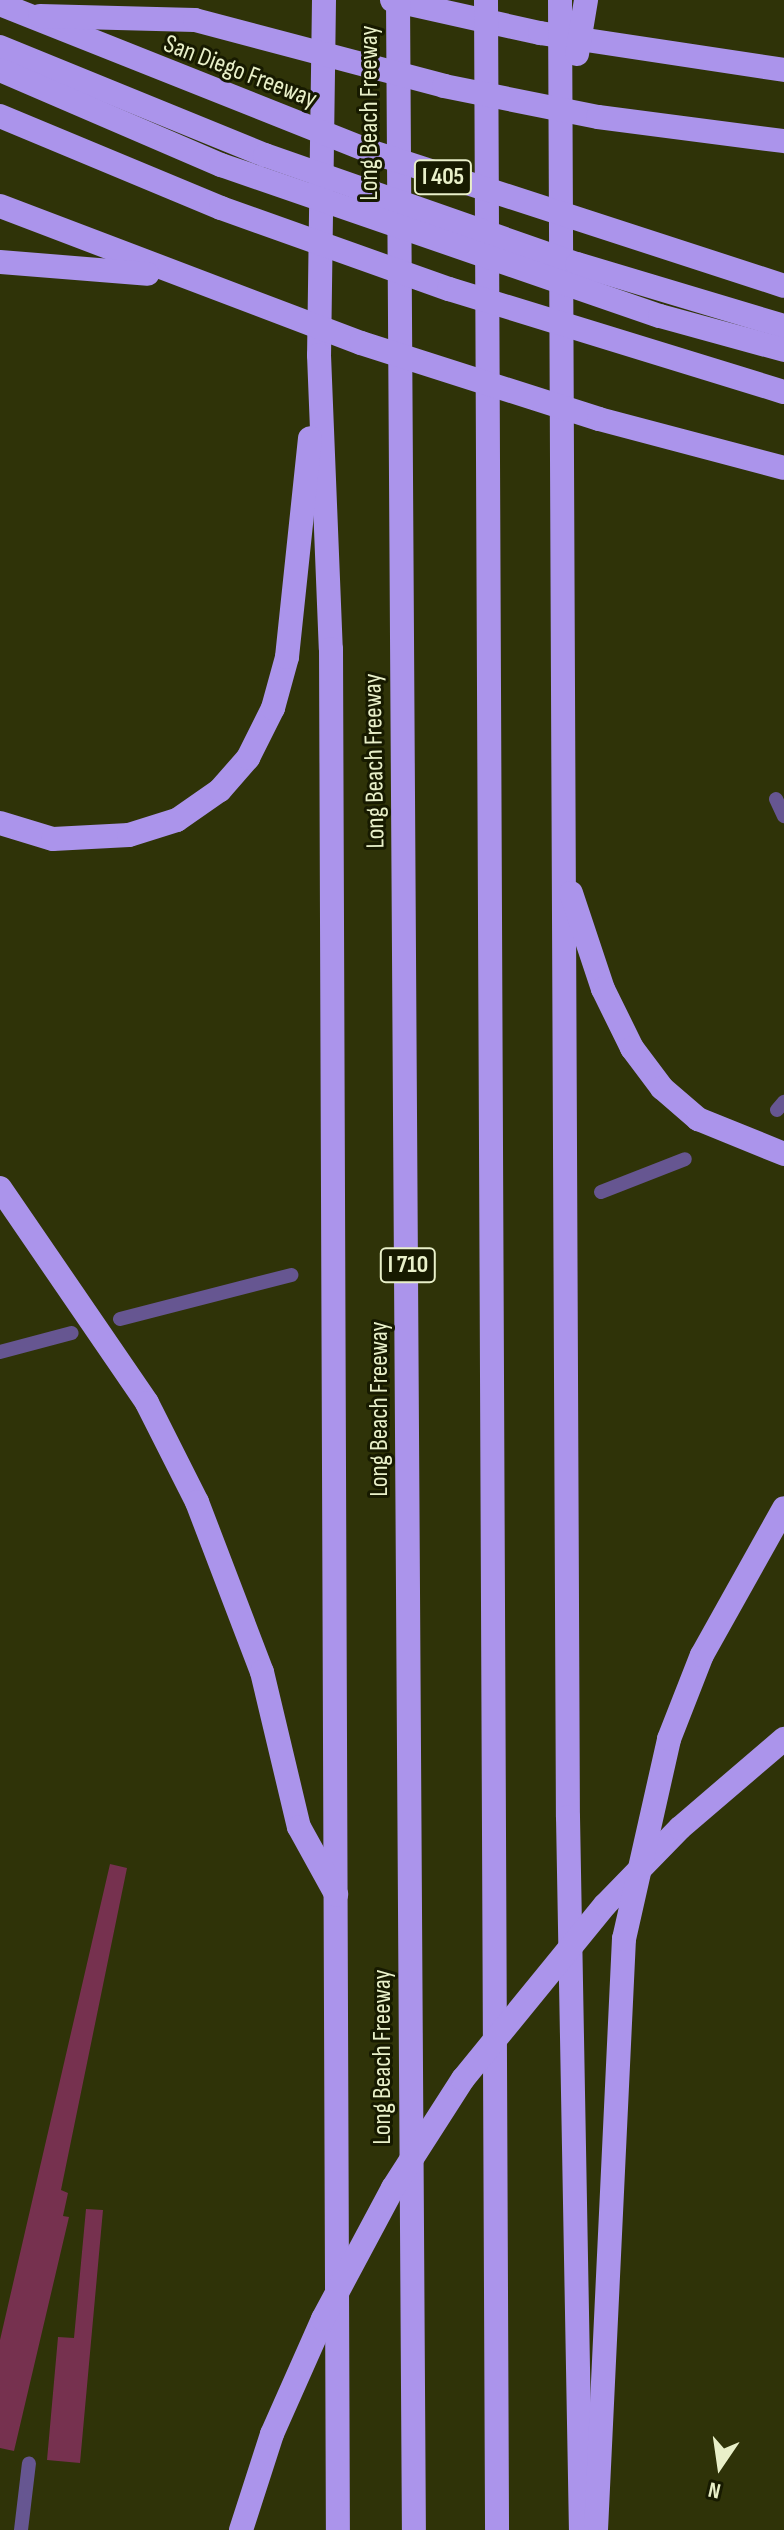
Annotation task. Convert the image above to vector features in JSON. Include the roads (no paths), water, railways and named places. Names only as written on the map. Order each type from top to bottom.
[{"type":"highway","points":[[324,0],[319,355],[331,649],[338,2530]]},
{"type":"highway","points":[[392,0],[664,55],[784,70]]},
{"type":"highway","name":"Long Beach Freeway","points":[[398,0],[414,2530]]},
{"type":"highway","points":[[486,0],[497,2530]]},
{"type":"highway","points":[[560,0],[568,1817],[581,2530]]},
{"type":"highway","points":[[561,151],[586,0]]},
{"type":"highway","name":"San Diego Freeway","points":[[0,4],[205,91],[684,256],[784,286]]},
{"type":"highway","points":[[26,16],[195,20],[444,86],[682,130],[784,141]]},
{"type":"highway","points":[[0,47],[194,127],[699,303],[784,326]]},
{"type":"highway","points":[[0,70],[221,165],[660,316],[784,350]]},
{"type":"highway","points":[[0,116],[221,208],[658,357],[784,392]]},
{"type":"highway","points":[[0,206],[178,277],[470,378],[784,468]]},
{"type":"highway","points":[[0,262],[178,277]]},
{"type":"highway","points":[[0,823],[53,839],[129,835],[177,820],[220,790],[248,758],[273,708],[287,657],[319,355]]},
{"type":"highway","points":[[722,451],[784,475]]},
{"type":"highway","points":[[564,873],[603,989],[632,1048],[662,1088],[698,1119],[784,1154]]},
{"type":"highway","points":[[0,1188],[147,1403],[197,1502],[262,1672],[299,1827],[338,1897]]},
{"type":"highway","points":[[596,2530],[624,1939],[669,1739],[702,1655],[784,1508]]},
{"type":"highway","points":[[241,2530],[272,2434],[323,2319],[393,2188],[463,2079],[605,1905],[680,1828],[784,1739]]},
{"type":"lane","points":[[776,799],[784,816]]},
{"type":"lane","points":[[601,1192],[685,1159]]},
{"type":"lane","points":[[120,1319],[291,1275]]},
{"type":"lane","points":[[0,1352],[72,1333]]},
{"type":"lane","points":[[21,2530],[29,2463]]}]
